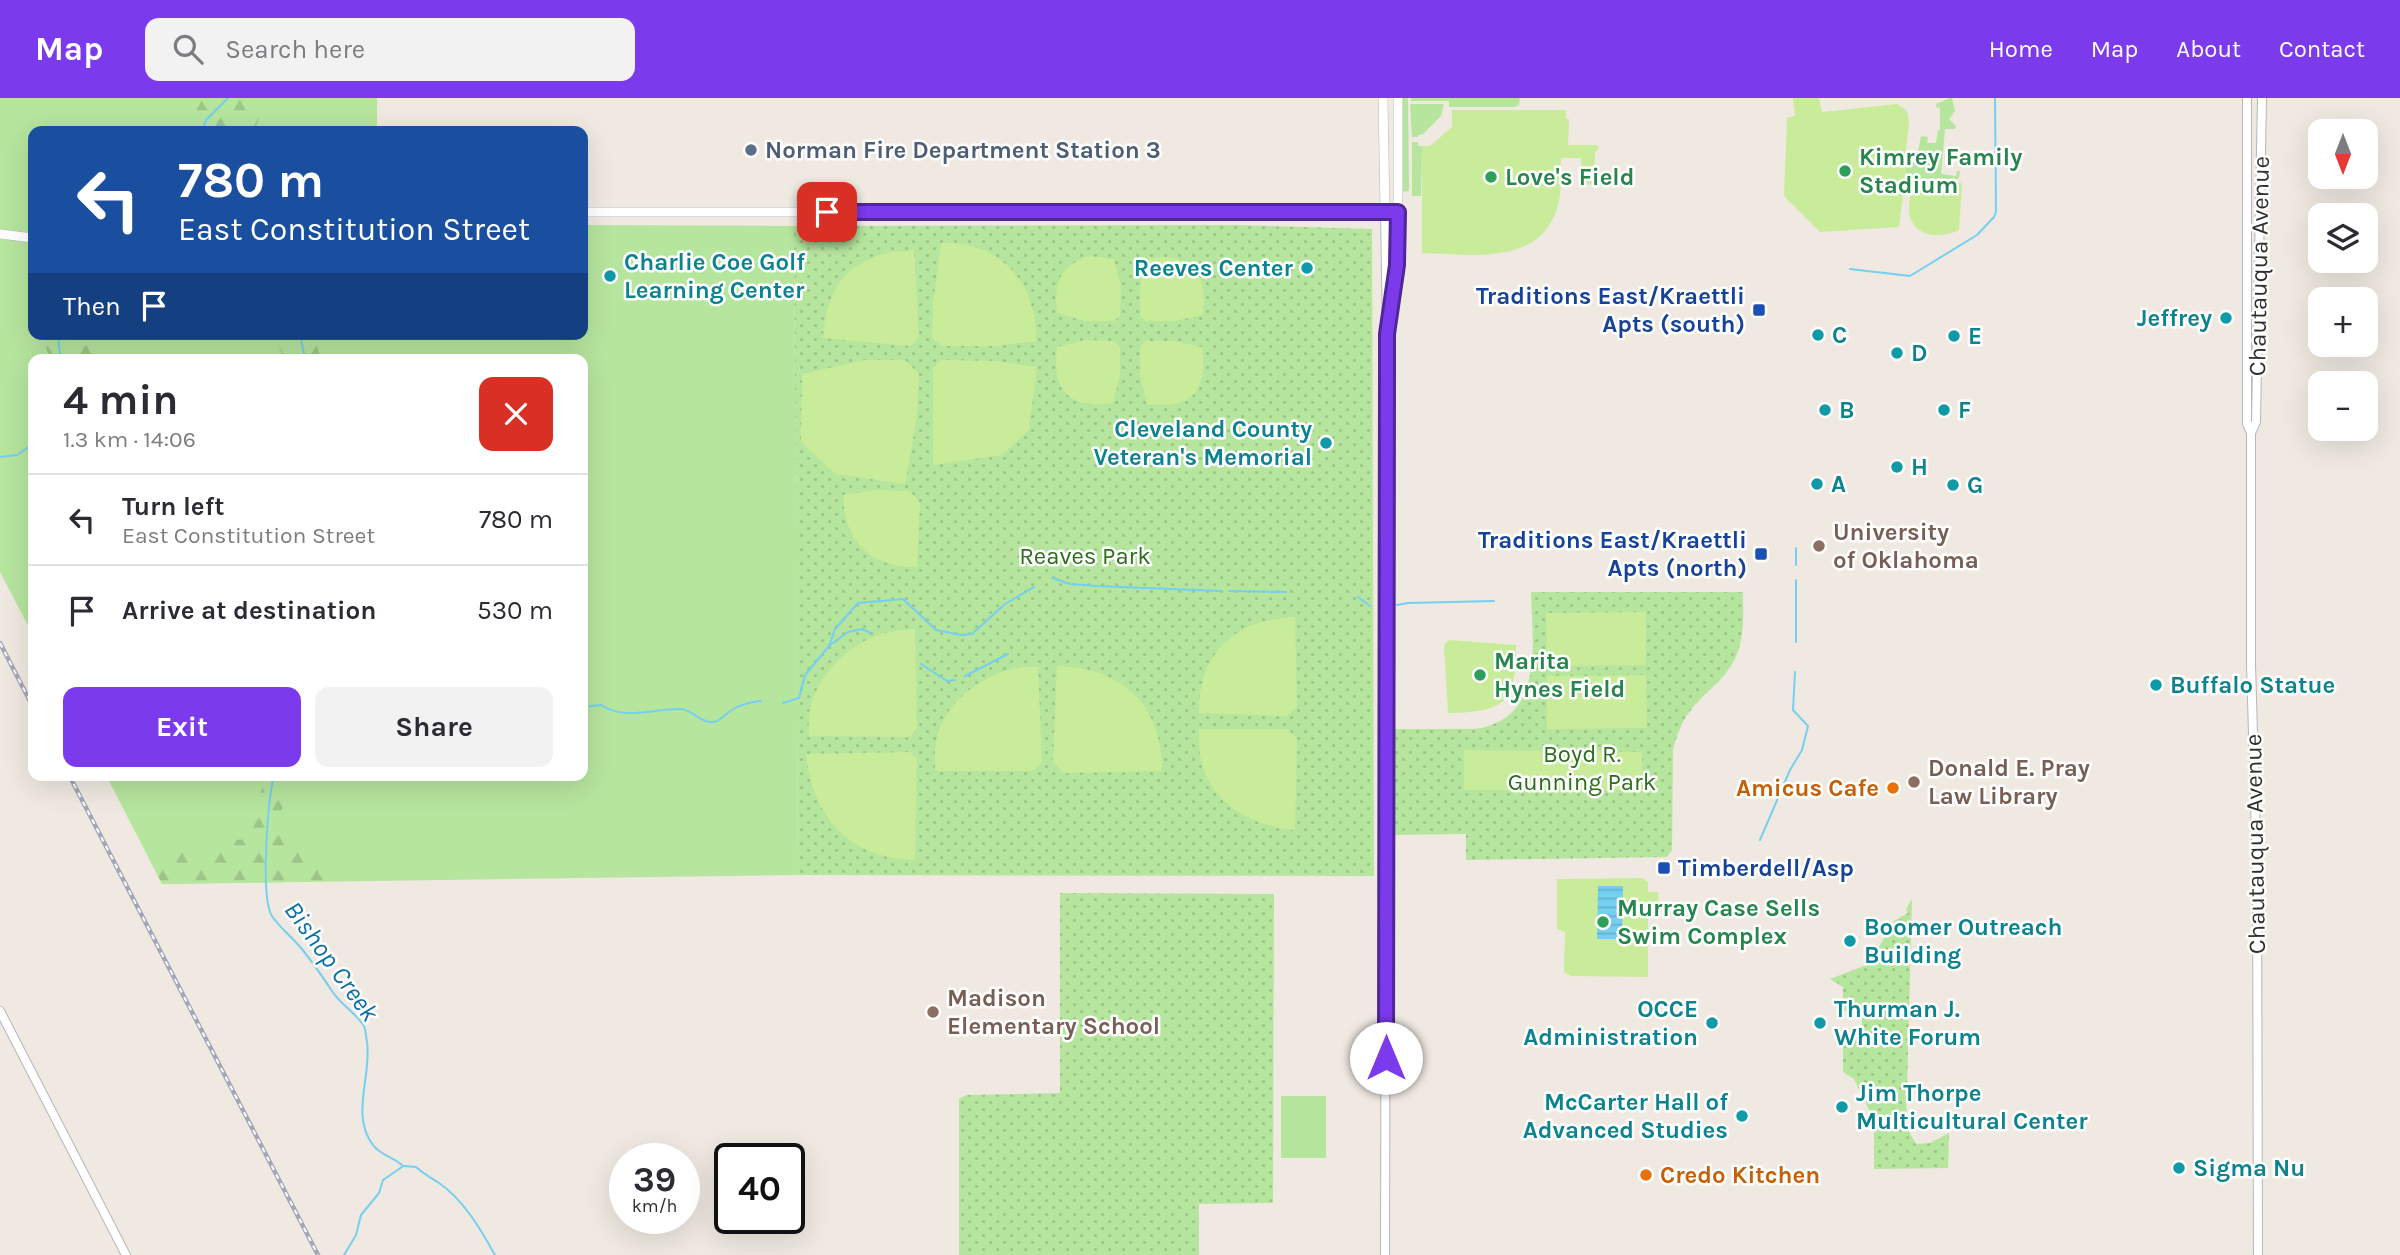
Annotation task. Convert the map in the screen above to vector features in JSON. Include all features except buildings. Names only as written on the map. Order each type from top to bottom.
[{"type":"main road","points":[[1383,98],[1385,212]]},
{"type":"main road","points":[[588,212],[1398,212],[1398,98]]},
{"type":"main road","points":[[0,234],[28,237]]},
{"type":"street","name":"Chautauqua Avenue","points":[[2247,98],[2247,424],[2251,433],[2251,664],[2258,872],[2258,1255]]},
{"type":"street","name":"Chautauqua Avenue","points":[[2251,433],[2256,422],[2262,98]]},
{"type":"street","points":[[1385,212],[1385,1255]]},
{"type":"street","points":[[1387,334],[1397,265],[1398,212]]},
{"type":"street","points":[[0,1011],[126,1255]]},
{"type":"green space","points":[[0,98],[377,98],[377,126],[28,126],[28,340],[588,340],[588,225],[794,226],[798,875],[162,884],[109,781],[588,781],[588,354],[28,354],[28,625],[0,572]]},
{"type":"green space","points":[[203,98],[256,98],[259,119],[255,126],[190,126]]},
{"type":"green space","points":[[1403,98],[1408,98],[1409,191],[1402,192]]},
{"type":"green space","points":[[1411,98],[1520,98],[1519,105],[1515,107],[1449,107],[1449,101],[1411,101]]},
{"type":"green space","name":"Kimrey Family Stadium","points":[[1793,98],[1819,98],[1822,112],[1897,104],[1907,111],[1907,162],[1899,227],[1820,232],[1784,196],[1787,118],[1795,116]]},
{"type":"green space","points":[[1950,98],[1955,111],[1949,119],[1956,126],[1955,129],[1945,129],[1941,174],[1956,176],[1957,171],[1960,171],[1959,178],[1905,179],[1907,162],[1916,163],[1921,136],[1928,137],[1927,143],[1936,143],[1940,130],[1940,107],[1937,108],[1936,104]]},
{"type":"green space","points":[[1410,104],[1444,104],[1441,116],[1423,134],[1412,137]]},
{"type":"green space","name":"Love's Field","points":[[1452,110],[1566,110],[1566,119],[1569,119],[1568,145],[1597,145],[1599,148],[1595,152],[1594,184],[1581,185],[1581,158],[1561,158],[1559,201],[1551,223],[1538,238],[1523,247],[1484,255],[1422,253],[1422,146],[1430,146],[1452,127]]},
{"type":"green space","points":[[1412,142],[1418,142],[1418,146],[1422,146],[1421,196],[1412,196]]},
{"type":"green space","points":[[1912,183],[1962,184],[1959,230],[1931,235],[1918,229],[1909,213]]},
{"type":"green space","name":"Reaves Park","points":[[1233,225],[1372,229],[1374,876],[798,875],[794,226]]},
{"type":"green space","points":[[941,243],[962,244],[981,249],[998,258],[1011,270],[1030,301],[1035,320],[1036,341],[996,346],[942,346],[932,338],[933,304]]},
{"type":"green space","points":[[914,250],[919,337],[911,346],[823,338],[830,300],[848,273],[876,256]]},
{"type":"green space","points":[[1089,256],[1114,259],[1121,287],[1120,316],[1114,321],[1085,321],[1057,313],[1056,293],[1060,277],[1070,265]]},
{"type":"green space","points":[[1160,257],[1184,261],[1198,274],[1203,292],[1203,315],[1174,321],[1145,321],[1140,315],[1140,287],[1147,259]]},
{"type":"green space","points":[[45,340],[103,340],[105,354],[48,354]]},
{"type":"green space","points":[[276,340],[315,340],[319,354],[282,354]]},
{"type":"green space","points":[[1085,340],[1114,341],[1120,347],[1120,375],[1113,403],[1097,404],[1074,400],[1061,386],[1057,375],[1057,347]]},
{"type":"green space","points":[[1145,341],[1174,341],[1202,347],[1202,376],[1194,394],[1175,404],[1147,404],[1140,376],[1140,347]]},
{"type":"green space","points":[[865,360],[905,360],[919,374],[917,415],[905,484],[835,474],[801,442],[802,374]]},
{"type":"green space","points":[[941,360],[996,361],[1037,367],[1029,430],[1002,455],[933,465],[933,368]]},
{"type":"green space","points":[[876,490],[910,491],[920,503],[917,567],[886,563],[873,557],[854,538],[848,526],[843,495]]},
{"type":"green space","name":"Boyd R. Gunning Park","points":[[1531,592],[1743,592],[1742,633],[1736,656],[1727,671],[1688,714],[1673,749],[1672,850],[1667,857],[1466,860],[1466,834],[1390,835],[1390,729],[1481,728],[1502,720],[1516,708],[1525,692],[1530,673],[1533,632]]},
{"type":"green space","points":[[1646,612],[1646,665],[1547,666],[1546,613]]},
{"type":"green space","points":[[1295,617],[1297,707],[1287,716],[1199,713],[1200,691],[1205,673],[1213,656],[1224,643],[1255,624]]},
{"type":"green space","points":[[915,629],[917,729],[910,737],[809,736],[809,712],[814,695],[838,660],[874,636]]},
{"type":"green space","name":"Marita Hynes Field","points":[[1449,640],[1516,645],[1513,680],[1510,692],[1503,700],[1483,710],[1448,713],[1444,645]]},
{"type":"green space","points":[[1057,666],[1080,668],[1101,674],[1119,682],[1134,694],[1155,727],[1162,771],[1064,773],[1053,762]]},
{"type":"green space","points":[[1021,667],[1038,667],[1042,762],[1033,771],[935,771],[935,746],[946,715],[979,683]]},
{"type":"green space","points":[[1646,675],[1647,728],[1547,729],[1547,676]]},
{"type":"green space","points":[[1199,729],[1288,729],[1297,739],[1295,830],[1266,825],[1252,819],[1217,794],[1203,768]]},
{"type":"green space","points":[[1464,750],[1642,752],[1642,790],[1464,790]]},
{"type":"green space","points":[[910,752],[917,759],[915,860],[892,858],[871,852],[838,830],[816,797],[806,754]]},
{"type":"green space","points":[[264,781],[289,781],[281,813],[283,821],[288,831],[332,876],[333,881],[162,884],[153,866],[181,843],[214,849],[231,841],[250,840]]},
{"type":"green space","name":"Murray Case Sells Swim Complex","points":[[1642,878],[1648,882],[1648,892],[1658,892],[1659,915],[1648,915],[1648,977],[1571,976],[1564,972],[1565,932],[1557,929],[1557,879]]},
{"type":"green space","points":[[1060,893],[1274,894],[1273,1203],[1199,1204],[1199,1255],[959,1255],[959,1099],[966,1095],[1060,1093]]},
{"type":"green space","points":[[1912,899],[1906,1126],[1916,1144],[1930,1143],[1949,1133],[1948,1168],[1874,1169],[1874,1120],[1854,1079],[1843,1072],[1843,1033],[1853,1033],[1862,1028],[1862,1018],[1850,1011],[1843,1011],[1843,987],[1830,979],[1869,964],[1894,921],[1908,913],[1906,909]]},
{"type":"green space","points":[[1281,1096],[1326,1096],[1326,1158],[1281,1158]]},
{"type":"water","points":[[1598,886],[1623,886],[1622,939],[1597,939]]},
{"type":"waterway","name":"Bishop Creek","points":[[204,126],[206,120],[228,98]]},
{"type":"waterway","points":[[1850,269],[1910,276],[1977,235],[1994,217],[1995,98]]},
{"type":"waterway","points":[[59,340],[60,354]]},
{"type":"waterway","name":"Bishop Creek","points":[[301,340],[304,354]]},
{"type":"waterway","points":[[0,457],[17,455],[28,447]]},
{"type":"waterway","points":[[1796,548],[1796,565]]},
{"type":"waterway","points":[[1052,578],[1070,584],[1221,591]]},
{"type":"waterway","points":[[1796,580],[1796,642]]},
{"type":"waterway","points":[[829,646],[835,629],[858,603],[903,599],[936,630],[961,635],[972,634],[1005,604],[1034,587]]},
{"type":"waterway","points":[[1229,591],[1286,592]]},
{"type":"waterway","points":[[1358,597],[1370,606]]},
{"type":"waterway","points":[[1397,605],[1494,601]]},
{"type":"waterway","points":[[783,703],[799,698],[805,675],[829,646],[848,632],[862,629],[871,633]]},
{"type":"waterway","points":[[965,676],[1008,654]]},
{"type":"waterway","points":[[921,664],[947,681],[955,680]]},
{"type":"waterway","points":[[1760,840],[1790,770],[1802,750],[1808,726],[1793,710],[1795,672]]},
{"type":"waterway","points":[[588,706],[601,705],[610,710],[630,713],[681,709],[712,722],[738,707],[761,701]]},
{"type":"waterway","name":"Bishop Creek","points":[[273,781],[266,847],[268,905],[272,916],[305,953],[335,996],[364,1026],[368,1055],[362,1108],[366,1133],[376,1149],[403,1166]]},
{"type":"waterway","points":[[404,1166],[416,1167],[448,1190],[478,1226],[495,1255]]},
{"type":"waterway","name":"Bishop Creek","points":[[344,1255],[356,1235],[361,1215],[379,1193],[383,1180],[402,1167]]},
{"type":"railway","points":[[0,643],[28,697]]},
{"type":"railway","points":[[72,781],[318,1255]]},
{"type":"place","name":"Norman Fire Department Station 3","points":[[751,150]]},
{"type":"place","name":"Kimrey Family Stadium","points":[[1845,171]]},
{"type":"place","name":"Love's Field","points":[[1491,177]]},
{"type":"place","name":"Reeves Center","points":[[1307,268]]},
{"type":"place","name":"Charlie Coe Golf Learning Center","points":[[610,276]]},
{"type":"place","name":"Traditions East/Kraettli Apts (south)","points":[[1759,310]]},
{"type":"place","name":"Jeffrey","points":[[2226,318]]},
{"type":"place","name":"C","points":[[1818,335]]},
{"type":"place","name":"E","points":[[1954,336]]},
{"type":"place","name":"D","points":[[1897,353]]},
{"type":"place","name":"B","points":[[1825,410]]},
{"type":"place","name":"F","points":[[1944,410]]},
{"type":"place","name":"Cleveland County Veteran's Memorial","points":[[1326,443]]},
{"type":"place","name":"H","points":[[1897,467]]},
{"type":"place","name":"A","points":[[1817,484]]},
{"type":"place","name":"G","points":[[1953,485]]},
{"type":"place","name":"University of Oklahoma","points":[[1819,546]]},
{"type":"place","name":"Traditions East/Kraettli Apts (north)","points":[[1761,554]]},
{"type":"place","name":"Marita Hynes Field","points":[[1480,675]]},
{"type":"place","name":"Buffalo Statue","points":[[2156,685]]},
{"type":"place","name":"Donald E. Pray Law Library","points":[[1914,782]]},
{"type":"place","name":"Amicus Cafe","points":[[1893,788]]},
{"type":"place","name":"Timberdell/Asp","points":[[1664,868]]},
{"type":"place","name":"Murray Case Sells Swim Complex","points":[[1603,922]]},
{"type":"place","name":"Boomer Outreach Building","points":[[1850,941]]},
{"type":"place","name":"Madison Elementary School","points":[[933,1012]]},
{"type":"place","name":"OCCE Administration","points":[[1712,1023]]},
{"type":"place","name":"Thurman J. White Forum","points":[[1820,1023]]},
{"type":"place","name":"Jim Thorpe Multicultural Center","points":[[1842,1107]]},
{"type":"place","name":"McCarter Hall of Advanced Studies","points":[[1742,1116]]},
{"type":"place","name":"Sigma Nu","points":[[2179,1168]]},
{"type":"place","name":"Credo Kitchen","points":[[1646,1175]]},
{"type":"route","points":[[827,212],[1398,212],[1397,265],[1387,334],[1386,1058]]}]
